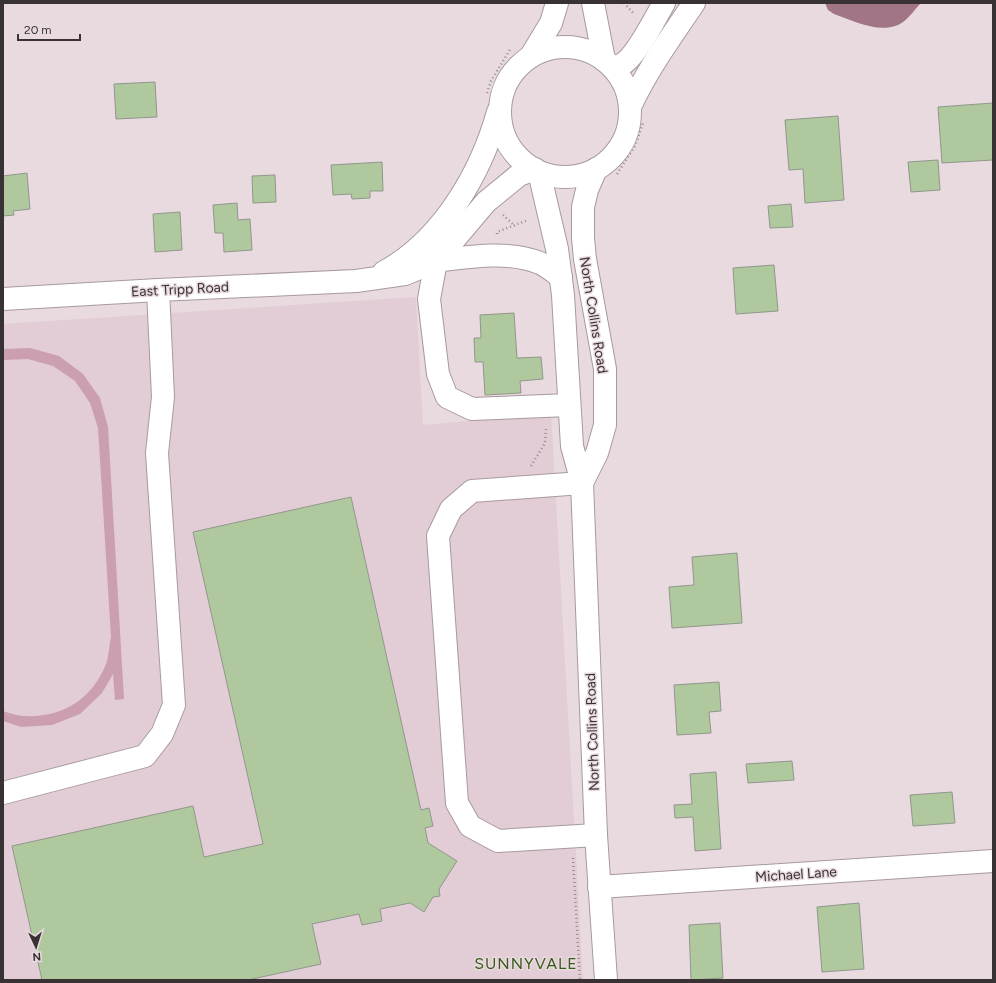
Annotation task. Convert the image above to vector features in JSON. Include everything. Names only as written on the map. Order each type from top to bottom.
[{"type":"street","points":[[557,3],[551,23],[521,52],[515,69],[493,101],[508,145],[522,161],[537,170],[558,177],[606,172],[611,158],[622,143],[629,126],[637,113],[638,90],[694,3]]},
{"type":"street","points":[[593,3],[608,63]]},
{"type":"street","points":[[608,63],[621,66],[627,61],[640,44],[664,3]]},
{"type":"street","points":[[521,52],[570,47],[588,51],[608,63],[618,73],[637,113]]},
{"type":"street","name":"East Tripp Road","points":[[356,281],[385,272],[404,261],[422,245],[446,217],[480,162],[491,135],[493,101]]},
{"type":"street","name":"East Tripp Road","points":[[3,299],[356,281],[405,274],[436,261],[486,202],[519,175],[537,170]]},
{"type":"street","name":"North Collins Road","points":[[537,170],[557,249],[563,295],[572,446],[582,483],[596,835],[606,980]]},
{"type":"street","name":"North Collins Road","points":[[582,483],[597,452],[605,425],[605,369],[582,238],[583,207],[587,190],[606,172]]},
{"type":"street","points":[[561,277],[540,264],[524,258],[496,256],[436,261],[429,299],[438,374],[447,397],[472,409],[569,405]]},
{"type":"street","points":[[3,793],[144,756],[162,734],[174,705],[157,453],[163,397],[158,290]]},
{"type":"street","points":[[582,483],[472,491],[451,509],[438,536],[457,803],[470,826],[498,841],[596,835]]},
{"type":"street","name":"Michael Lane","points":[[599,886],[993,861]]},
{"type":"path","points":[[624,3],[638,17]]},
{"type":"path","points":[[493,101],[491,81],[507,53],[521,52]]},
{"type":"path","points":[[606,172],[635,146],[637,113]]},
{"type":"path","points":[[500,213],[515,226],[528,220]]},
{"type":"path","points":[[532,487],[531,465],[545,443],[547,406]]},
{"type":"path","points":[[573,857],[580,980]]},
{"type":"shaded area","points":[[825,3],[921,3],[903,22],[887,28],[868,26],[834,14],[828,10]]},
{"type":"shaded area","points":[[416,297],[423,425],[551,414],[583,980],[3,980],[3,324]]},
{"type":"shaded area","points":[[30,348],[59,356],[83,374],[100,398],[108,427],[124,699],[115,700],[113,674],[102,693],[80,714],[52,725],[21,727],[3,721],[3,711],[21,716],[38,716],[63,710],[74,704],[84,697],[100,677],[107,661],[111,637],[98,428],[90,403],[75,381],[53,366],[28,359],[3,360],[3,349]]},
{"type":"building","points":[[155,82],[157,117],[116,119],[114,84]]},
{"type":"building","points":[[993,103],[993,160],[942,163],[938,107]]},
{"type":"building","points":[[838,116],[844,200],[805,203],[803,169],[789,170],[785,120]]},
{"type":"building","points":[[938,160],[940,190],[911,192],[908,162]]},
{"type":"building","points":[[382,162],[383,191],[370,191],[370,198],[352,199],[351,194],[333,195],[331,165]]},
{"type":"building","points":[[27,173],[30,209],[13,211],[14,215],[3,216],[3,176]]},
{"type":"building","points":[[275,175],[276,202],[253,203],[252,176]]},
{"type":"building","points":[[237,203],[238,220],[250,219],[252,250],[224,252],[223,233],[215,233],[213,205]]},
{"type":"building","points":[[791,204],[793,227],[770,228],[768,206]]},
{"type":"building","points":[[180,212],[182,250],[155,252],[153,214]]},
{"type":"building","points":[[774,265],[778,311],[736,314],[733,268]]},
{"type":"building","points":[[514,313],[517,358],[541,357],[543,379],[520,381],[521,393],[485,395],[483,362],[475,362],[474,338],[481,338],[480,315]]},
{"type":"building","points":[[351,497],[421,810],[429,808],[433,826],[425,828],[428,843],[457,861],[439,889],[440,896],[433,897],[424,912],[410,903],[380,909],[382,921],[362,925],[359,914],[312,924],[321,964],[248,980],[42,980],[12,846],[193,806],[204,857],[263,844],[193,532]]},
{"type":"building","points":[[737,553],[742,623],[672,628],[669,587],[694,585],[692,557]]},
{"type":"building","points":[[719,682],[721,711],[709,712],[711,733],[677,735],[674,685]]},
{"type":"building","points":[[792,761],[794,780],[748,783],[746,764]]},
{"type":"building","points":[[716,772],[721,849],[695,851],[693,817],[675,818],[674,805],[692,804],[690,774]]},
{"type":"building","points":[[952,792],[955,823],[913,826],[910,795]]},
{"type":"building","points":[[859,903],[864,969],[822,972],[817,907]]},
{"type":"building","points":[[720,923],[723,978],[691,980],[689,925]]},
{"type":"district","name":"SUNNYVALE","points":[[526,963]]}]
